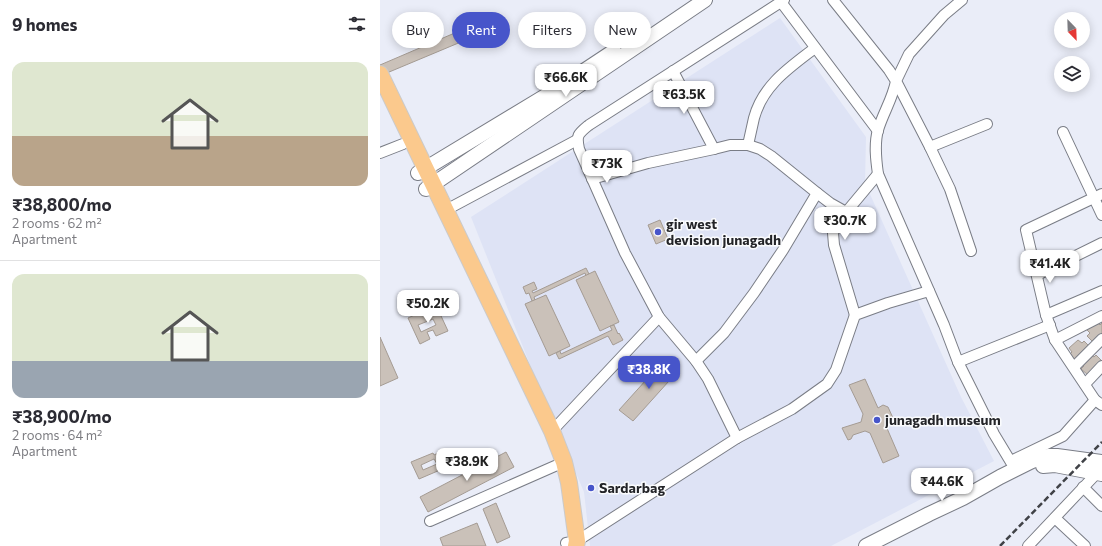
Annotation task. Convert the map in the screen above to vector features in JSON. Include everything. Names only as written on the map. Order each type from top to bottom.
[{"type":"main road","points":[[380,74],[422,171],[545,436],[569,483],[571,544]]},
{"type":"main road","points":[[380,98],[403,144],[422,171]]},
{"type":"main road","points":[[430,187],[446,210],[552,431],[560,464]]},
{"type":"street","points":[[422,171],[552,92],[689,0]]},
{"type":"street","points":[[430,187],[705,0]]},
{"type":"street","points":[[833,0],[896,80],[950,189],[971,251]]},
{"type":"street","points":[[962,0],[944,15],[909,54],[896,80],[894,91],[878,131],[876,154],[878,174],[958,362],[1012,470]]},
{"type":"street","points":[[737,438],[708,379],[696,361],[659,317],[625,253],[579,149],[577,140],[579,133],[672,71],[782,1],[815,48],[878,131]]},
{"type":"street","points":[[748,146],[754,116],[772,84],[782,73],[815,48]]},
{"type":"street","points":[[672,71],[714,149]]},
{"type":"street","points":[[930,147],[987,124]]},
{"type":"street","points":[[1063,132],[1098,196],[1102,215]]},
{"type":"street","points":[[446,210],[577,140]]},
{"type":"street","points":[[380,153],[403,144]]},
{"type":"street","points":[[592,179],[648,163],[730,145],[748,146],[760,149],[771,156],[830,203],[846,212]]},
{"type":"street","points":[[571,544],[737,438],[792,409],[827,384],[836,370],[855,315],[834,245],[833,233],[838,222],[878,174]]},
{"type":"street","points":[[696,361],[724,332],[754,293],[783,250],[817,193]]},
{"type":"street","points":[[885,546],[923,527],[1063,436],[1098,403],[1055,340],[1048,320],[1026,230],[1098,196]]},
{"type":"street","points":[[1037,275],[1102,243]]},
{"type":"street","points":[[855,315],[888,303],[929,291]]},
{"type":"street","points":[[958,362],[1048,320],[1102,291]]},
{"type":"street","points":[[1055,340],[1102,316]]},
{"type":"street","points":[[552,431],[659,317]]},
{"type":"street","points":[[1074,367],[1102,338]]},
{"type":"street","points":[[1085,384],[1102,366]]},
{"type":"street","points":[[430,521],[560,464]]},
{"type":"street","points":[[866,546],[963,498],[1012,470],[1050,465],[1101,469]]},
{"type":"street","points":[[1028,546],[1101,469]]},
{"type":"street","points":[[1083,487],[1102,506]]},
{"type":"street","points":[[1055,518],[1085,546]]},
{"type":"shaded area","points":[[780,18],[866,137],[865,183],[961,397],[994,461],[831,546],[590,546],[584,492],[533,372],[471,217]]},
{"type":"building","points":[[452,34],[452,46],[382,75],[380,65],[420,48],[444,48],[444,38]]},
{"type":"building","name":"gir west devision junagadh","points":[[660,220],[668,239],[656,244],[648,225]]},
{"type":"building","points":[[586,268],[589,274],[586,276],[585,273],[534,297],[535,300],[532,301],[529,293],[526,294],[523,287],[534,282],[537,289],[532,291],[533,293]]},
{"type":"building","points":[[595,271],[619,322],[600,331],[576,280]]},
{"type":"building","points":[[546,295],[570,346],[549,356],[525,304]]},
{"type":"building","points":[[436,305],[448,331],[436,336],[433,330],[427,332],[430,339],[420,344],[408,318]],"holes":[[[433,319],[436,325],[421,332],[418,325]]]},
{"type":"building","points":[[1096,321],[1100,325],[1102,323],[1102,335],[1094,343],[1087,336],[1090,333],[1087,330]]},
{"type":"building","points":[[614,325],[618,334],[619,333],[623,340],[613,345],[608,336],[559,359],[556,353],[560,351],[561,354],[612,330],[610,326]]},
{"type":"building","points":[[380,337],[398,378],[380,386]]},
{"type":"building","points":[[1078,340],[1082,343],[1084,341],[1090,347],[1076,361],[1069,355],[1072,352],[1069,348]]},
{"type":"building","points":[[1090,354],[1094,357],[1096,355],[1102,361],[1088,375],[1081,369],[1084,366],[1081,362]]},
{"type":"building","points":[[665,359],[678,371],[633,421],[619,410]]},
{"type":"building","name":"junagadh museum","points":[[865,379],[878,408],[883,405],[888,407],[893,418],[893,423],[886,426],[899,456],[883,463],[870,433],[865,431],[853,435],[851,439],[848,440],[842,428],[861,422],[863,414],[849,385]]},
{"type":"building","points":[[440,452],[446,465],[439,468],[440,470],[419,479],[411,462],[433,453],[434,455]],"holes":[[[434,459],[437,464],[423,470],[421,465]]]},
{"type":"building","points":[[506,452],[514,467],[428,512],[420,497]]},
{"type":"building","points":[[496,503],[510,537],[497,543],[483,509]]},
{"type":"building","points":[[477,523],[486,546],[443,546],[440,538]]},
{"type":"railway","points":[[1000,546],[1102,442]]},
{"type":"place","name":"gir west devision junagadh","points":[[658,232]]},
{"type":"place","name":"junagadh museum","points":[[877,420]]},
{"type":"place","name":"Sardarbag","points":[[591,488]]}]
